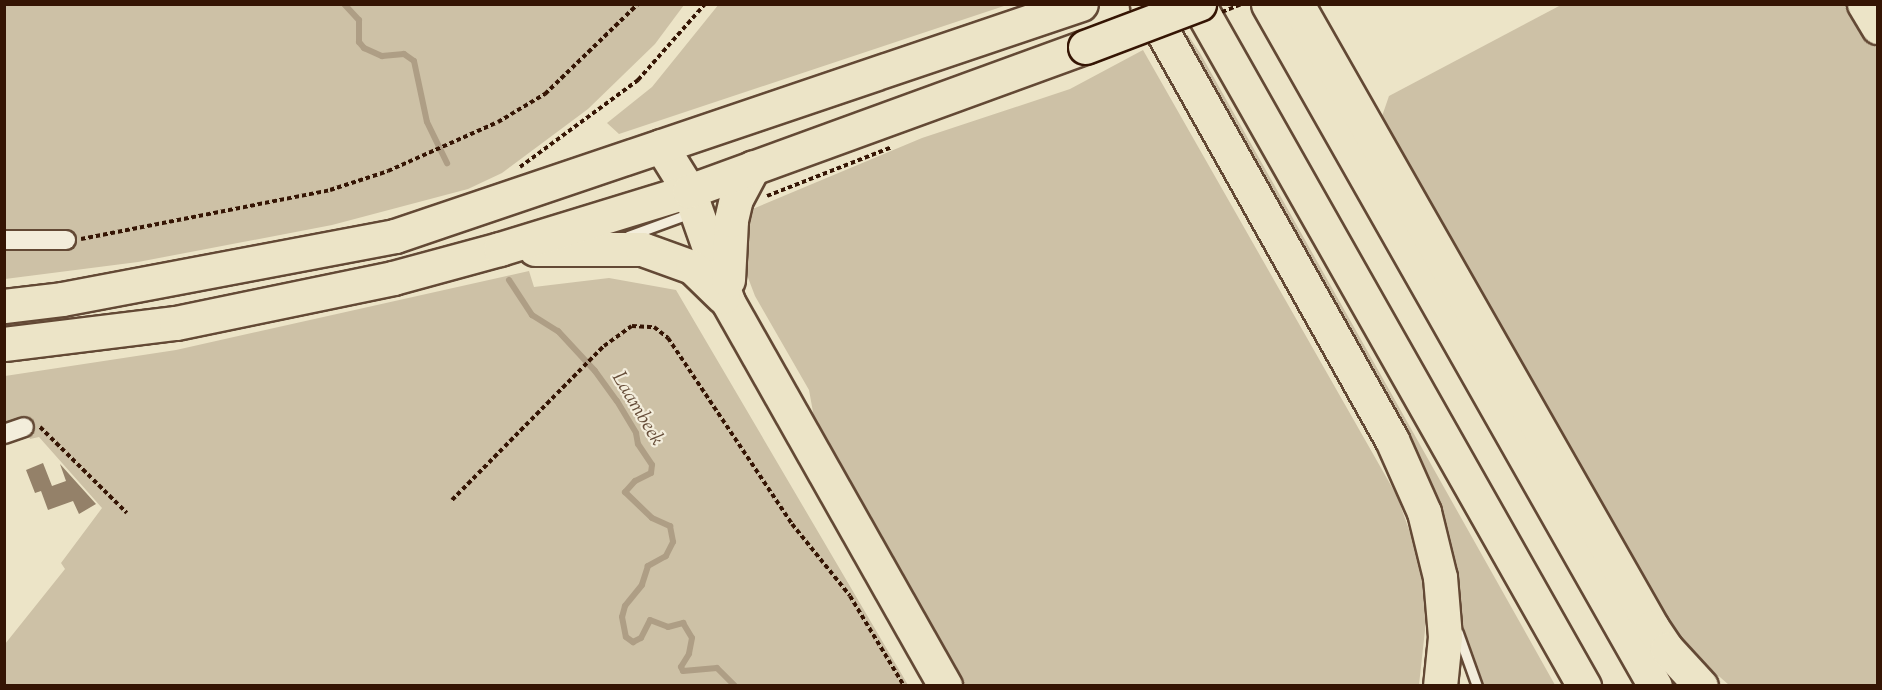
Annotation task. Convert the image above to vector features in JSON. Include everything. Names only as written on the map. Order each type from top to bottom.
[{"type":"highway","points":[[1147,4],[1392,440],[1424,512],[1440,577],[1444,637],[1440,686]]},
{"type":"highway","points":[[4,344],[176,323],[393,278],[501,249],[692,203],[753,167],[1199,4],[1584,686]]},
{"type":"highway","points":[[1268,4],[1655,686]]},
{"type":"highway","points":[[1297,4],[1638,603],[1667,649],[1701,686]]},
{"type":"highway","points":[[1864,4],[1878,27]]},
{"type":"highway","points":[[4,306],[96,293],[395,236],[1073,7]]},
{"type":"highway","points":[[661,146],[692,203],[728,302],[945,686]]},
{"type":"highway","points":[[728,302],[728,234],[736,199],[753,167]]},
{"type":"highway","points":[[692,203],[693,267]]},
{"type":"highway","points":[[501,249],[642,249],[693,267],[728,302]]},
{"type":"highway","points":[[1638,603],[1719,686]]},
{"type":"street","points":[[4,240],[66,240]]},
{"type":"street","points":[[4,434],[24,426]]},
{"type":"lane","points":[[595,248],[692,203]]},
{"type":"lane","points":[[1440,577],[1477,686]]},
{"type":"path","points":[[66,240],[330,190],[366,180],[498,122],[552,89],[638,4]]},
{"type":"path","points":[[530,169],[519,173],[524,161],[638,80],[705,4]]},
{"type":"path","points":[[452,500],[589,361],[632,326],[650,325],[664,333],[792,524],[850,596],[904,686]]},
{"type":"path","points":[[24,426],[40,427],[127,513]]},
{"type":"shaded area","points":[[719,4],[1007,5],[619,134],[607,123],[652,87]]},
{"type":"shaded area","points":[[4,5],[684,5],[655,44],[588,109],[502,173],[468,189],[332,225],[138,262],[5,279]]},
{"type":"shaded area","points":[[1561,5],[1852,5],[1878,51],[1877,685],[1729,685],[1681,643],[1653,605],[1380,122],[1389,96]]},
{"type":"shaded area","points":[[1188,35],[1555,685],[1484,685],[1465,632],[1448,558],[1176,39]]},
{"type":"shaded area","points":[[1143,50],[1397,496],[1417,552],[1427,612],[1419,685],[965,685],[815,423],[809,390],[755,296],[742,262],[743,213],[922,138],[1070,89]]},
{"type":"shaded area","points":[[529,271],[534,287],[609,278],[676,290],[908,685],[5,685],[5,644],[65,569],[61,563],[102,508],[39,437],[30,439],[22,418],[5,425],[5,376],[176,350]]},
{"type":"building","points":[[43,463],[52,486],[66,481],[60,464],[96,504],[79,514],[73,501],[48,510],[41,491],[35,493],[26,470]]},
{"type":"waterway","name":"Laambeek","points":[[344,4],[359,20],[359,42],[364,48],[382,56],[404,54],[414,61],[427,122],[447,163]]},
{"type":"waterway","name":"Laambeek","points":[[509,280],[532,315],[558,331],[595,371],[617,401],[636,433],[638,444],[652,465],[651,473],[635,481],[625,492],[652,518],[670,526],[673,542],[666,556],[648,566],[642,585],[625,606],[622,617],[626,637],[633,642],[641,638],[650,620],[668,627],[683,623],[692,638],[689,654],[681,667],[683,671],[717,668],[735,686]]}]
